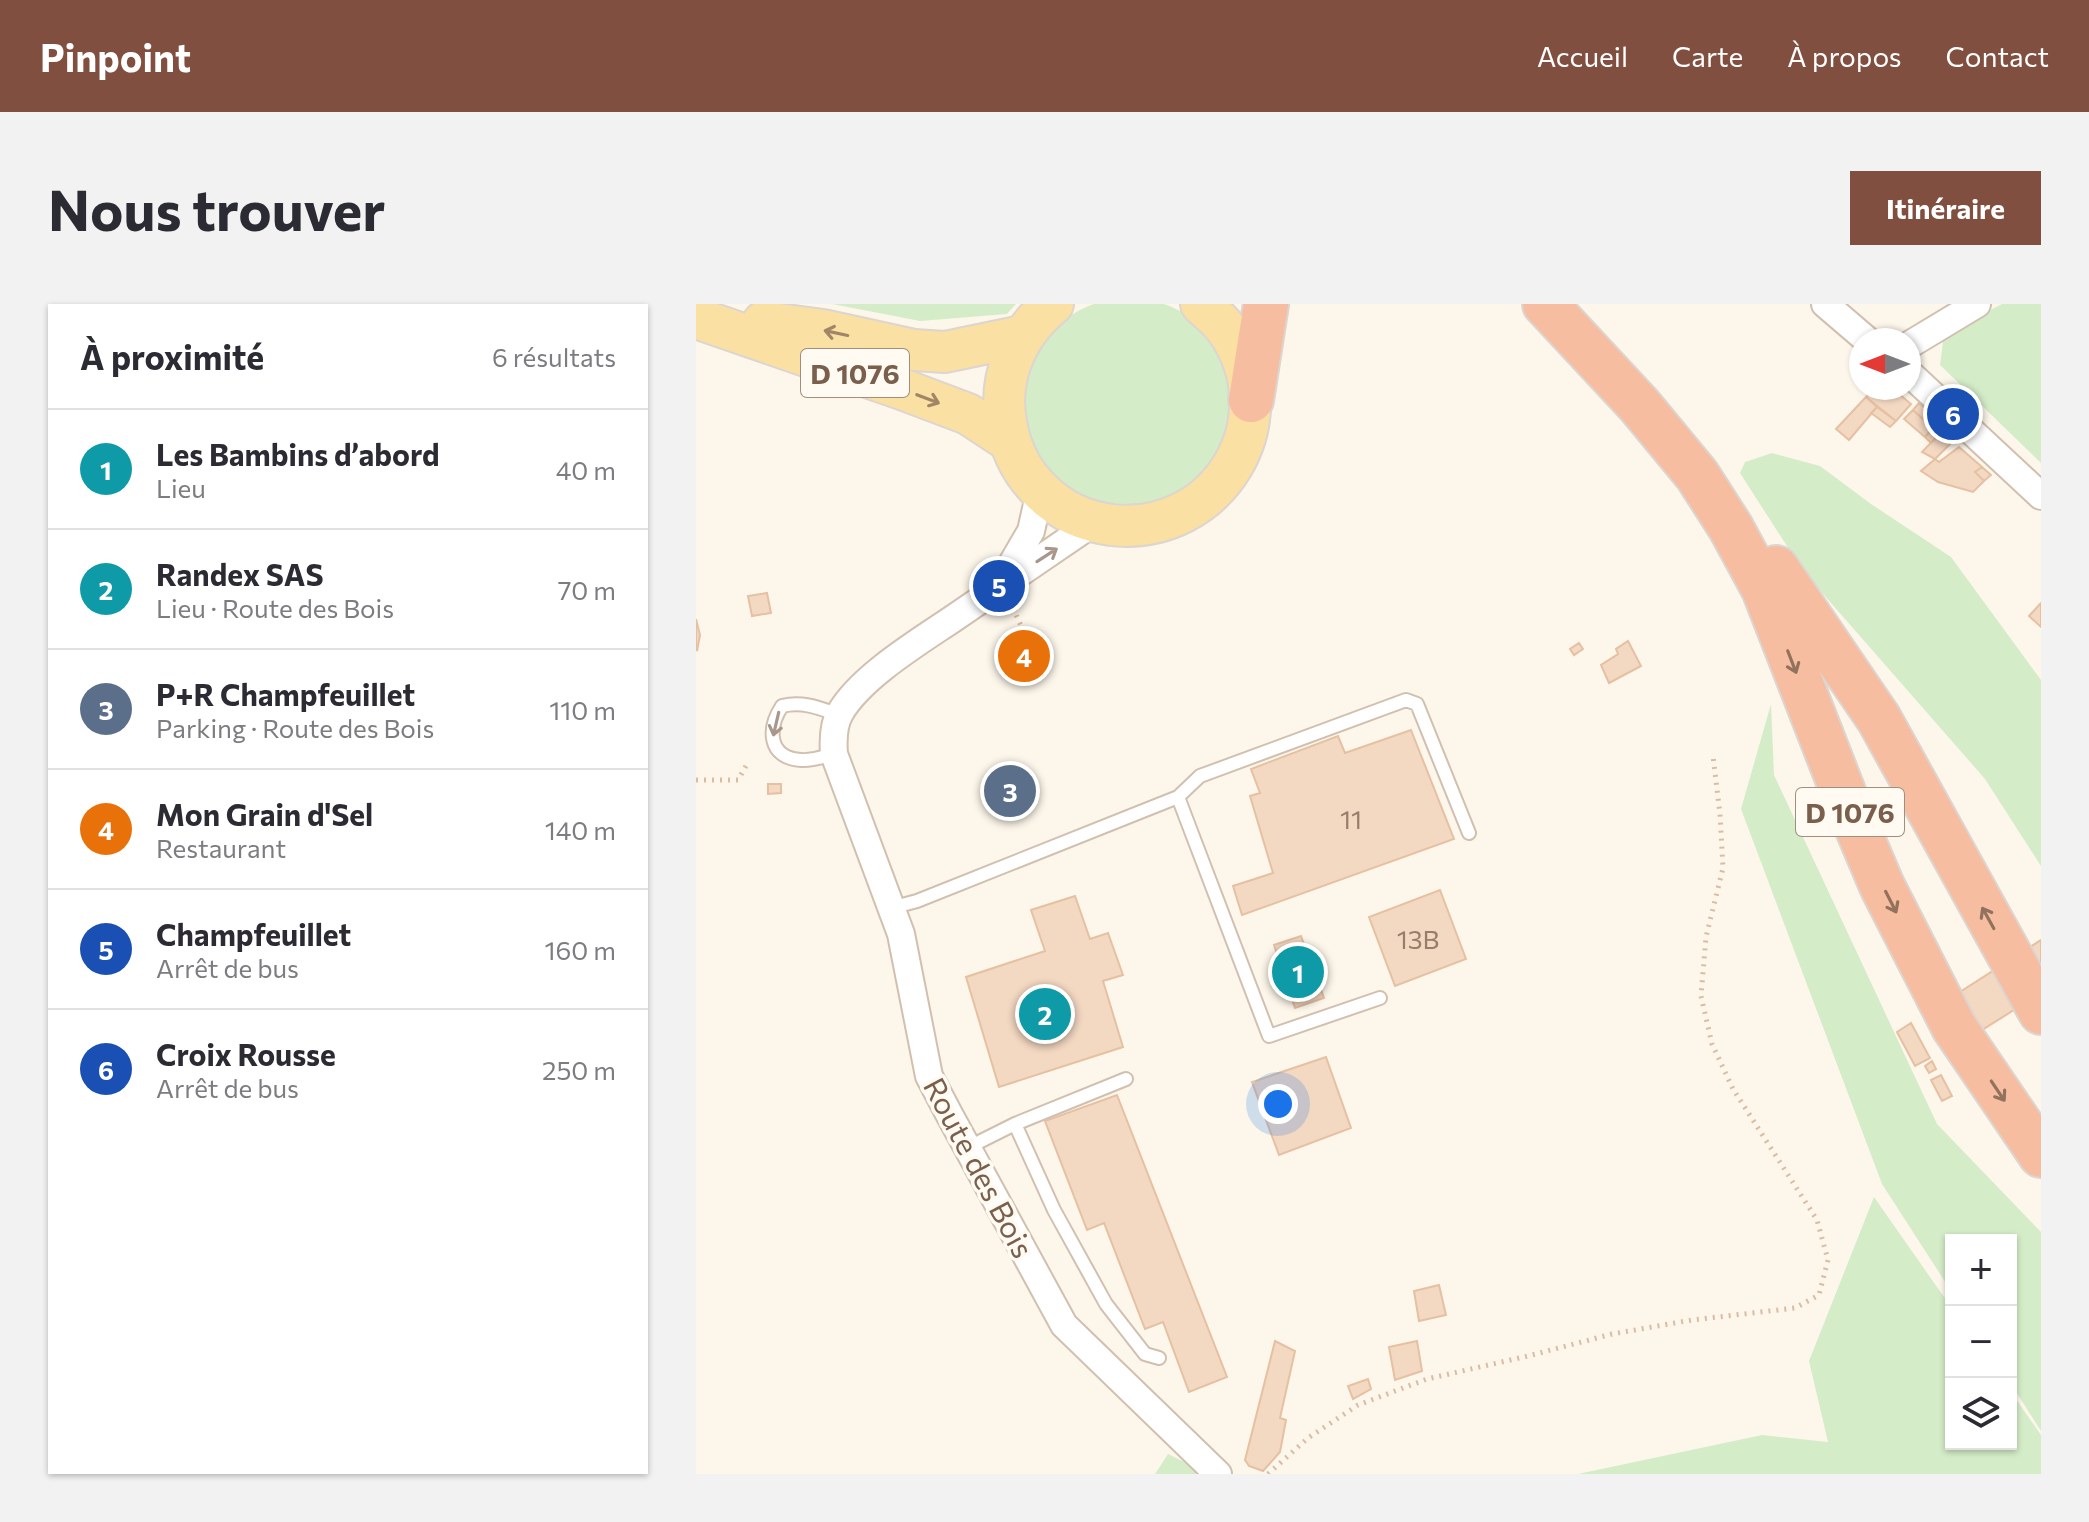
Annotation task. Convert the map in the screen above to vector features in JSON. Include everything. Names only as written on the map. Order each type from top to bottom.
[{"type":"highway","points":[[1251,400],[1266,304]]},
{"type":"highway","name":"D 1076","points":[[1545,304],[1640,406],[1697,475],[1748,557],[1764,589],[1876,872],[1954,1027],[2041,1155]]},
{"type":"highway","name":"D 1076","points":[[1585,304],[1654,383],[1879,719],[2033,999]]},
{"type":"main road","points":[[1053,304],[1022,336],[1008,369],[1003,405],[1009,441],[1021,468],[1040,491],[1065,510],[1093,523],[1132,527],[1170,520],[1203,501],[1230,473],[1246,438],[1251,400],[1244,362],[1227,329],[1201,304]]},
{"type":"main road","name":"D 1076","points":[[696,316],[823,330],[914,350],[945,352],[1022,336]]},
{"type":"main road","name":"D 1076","points":[[696,316],[968,414],[1009,441]]},
{"type":"street","points":[[1825,304],[1853,328]]},
{"type":"street","points":[[1921,338],[1977,304]]},
{"type":"street","points":[[1921,384],[2041,496]]},
{"type":"street","points":[[1006,596],[1031,531],[1040,491]]},
{"type":"street","points":[[834,754],[833,734],[839,715],[853,694],[890,662],[1006,596],[1093,523]]},
{"type":"street","name":"Route des Bois","points":[[834,754],[901,934],[929,1076],[967,1148],[1064,1325],[1218,1474]]},
{"type":"lane","points":[[891,908],[917,901],[1178,797],[1200,776],[1406,700],[1417,704],[1469,833]]},
{"type":"lane","points":[[834,754],[805,761],[789,759],[778,751],[773,741],[773,728],[782,706],[795,703],[839,715]]},
{"type":"lane","points":[[1178,797],[1269,1036],[1380,998]]},
{"type":"lane","points":[[967,1148],[1015,1124],[1126,1079]]},
{"type":"lane","points":[[1015,1124],[1054,1210],[1106,1304],[1145,1354],[1159,1358]]},
{"type":"path","points":[[1006,596],[1038,664]]},
{"type":"path","points":[[1268,1474],[1308,1438],[1358,1405],[1427,1379],[1612,1334],[1692,1320],[1795,1308],[1819,1295],[1828,1260],[1817,1220],[1733,1089],[1712,1044],[1701,996],[1706,937],[1723,868],[1713,756]]},
{"type":"path","points":[[696,780],[738,780],[746,766]]},
{"type":"green space","points":[[1129,298],[1170,306],[1204,329],[1227,363],[1235,404],[1227,445],[1204,479],[1170,502],[1129,510],[1088,502],[1054,479],[1031,445],[1023,404],[1031,363],[1054,329],[1088,306]]},
{"type":"green space","points":[[832,304],[1016,304],[1007,314],[920,321]]},
{"type":"green space","points":[[2002,304],[2041,304],[2041,463],[1940,365],[1944,334]]},
{"type":"green space","points":[[1772,453],[1820,466],[1951,557],[2041,680],[2041,866],[1985,779],[1803,571],[1740,473],[1745,462]]},
{"type":"green space","points":[[1771,704],[1774,775],[1937,1124],[2041,1232],[2041,1431],[2017,1393],[2017,1234],[1945,1234],[1945,1282],[1882,1184],[1741,809]]},
{"type":"green space","points":[[1874,1197],[1945,1298],[1945,1450],[2017,1450],[2017,1401],[2041,1435],[2041,1474],[1578,1474],[1762,1435],[1828,1442],[1809,1361]]},
{"type":"green space","points":[[1168,1454],[1209,1474],[1155,1474]]},
{"type":"building","points":[[1863,400],[1869,400],[1877,407],[1849,440],[1836,429]]},
{"type":"building","points":[[1870,400],[1906,400],[1911,404],[1896,421]]},
{"type":"building","points":[[1919,403],[1946,427],[1940,434],[1913,410]]},
{"type":"building","points":[[1877,407],[1896,421],[1890,427],[1871,413]]},
{"type":"building","points":[[1913,410],[1933,428],[1925,437],[1904,419]]},
{"type":"building","points":[[1946,427],[1958,436],[1935,459],[1922,452]]},
{"type":"building","points":[[1933,428],[1940,434],[1931,443],[1925,437]]},
{"type":"building","points":[[1959,447],[1982,467],[1975,472],[1984,481],[1973,492],[1938,482],[1921,471],[1935,459],[1939,462]]},
{"type":"building","points":[[1982,467],[1991,475],[1984,481],[1975,472]]},
{"type":"building","points":[[767,593],[771,613],[752,616],[748,596]]},
{"type":"building","points":[[2041,603],[2041,627],[2029,616]]},
{"type":"building","points":[[696,619],[700,635],[697,651],[696,645]]},
{"type":"building","points":[[1628,641],[1641,666],[1609,683],[1601,665],[1618,654],[1616,649]]},
{"type":"building","points":[[1579,643],[1583,649],[1574,655],[1570,649]]},
{"type":"building","points":[[1411,730],[1454,839],[1242,915],[1233,886],[1273,873],[1250,796],[1260,793],[1251,769],[1338,736],[1345,753]]},
{"type":"building","points":[[768,784],[781,784],[781,793],[768,794]]},
{"type":"building","points":[[1440,890],[1466,959],[1395,986],[1369,917]]},
{"type":"building","points":[[1075,896],[1090,939],[1108,933],[1123,975],[1103,981],[1123,1047],[999,1087],[966,977],[1045,951],[1031,910]]},
{"type":"building","points":[[1301,936],[1324,998],[1295,1008],[1274,945]]},
{"type":"building","points":[[2041,940],[2041,993],[1947,1052],[1924,1015]]},
{"type":"building","points":[[1911,1023],[1930,1058],[1915,1066],[1897,1032]]},
{"type":"building","points":[[1326,1057],[1351,1128],[1279,1155],[1252,1082]]},
{"type":"building","points":[[1932,1061],[1936,1069],[1929,1073],[1925,1066]]},
{"type":"building","points":[[1941,1075],[1952,1096],[1942,1101],[1931,1080]]},
{"type":"building","points":[[1117,1095],[1227,1377],[1189,1392],[1163,1322],[1145,1329],[1104,1223],[1087,1230],[1045,1121]]},
{"type":"building","points":[[1439,1285],[1446,1315],[1419,1321],[1414,1291]]},
{"type":"building","points":[[1275,1341],[1295,1351],[1280,1418],[1286,1420],[1280,1452],[1263,1471],[1249,1466],[1245,1460]]},
{"type":"building","points":[[1417,1341],[1422,1371],[1395,1380],[1389,1347]]},
{"type":"building","points":[[1368,1379],[1371,1389],[1353,1399],[1348,1386]]},
{"type":"place","name":"Croix Rousse","points":[[1953,414]]},
{"type":"place","name":"Champfeuillet","points":[[999,586]]},
{"type":"place","name":"Mon Grain d'Sel","points":[[1024,656]]},
{"type":"place","name":"P+R Champfeuillet","points":[[1010,791]]},
{"type":"place","name":"Les Bambins d’abord","points":[[1298,972]]},
{"type":"place","name":"Randex SAS","points":[[1045,1014]]}]
